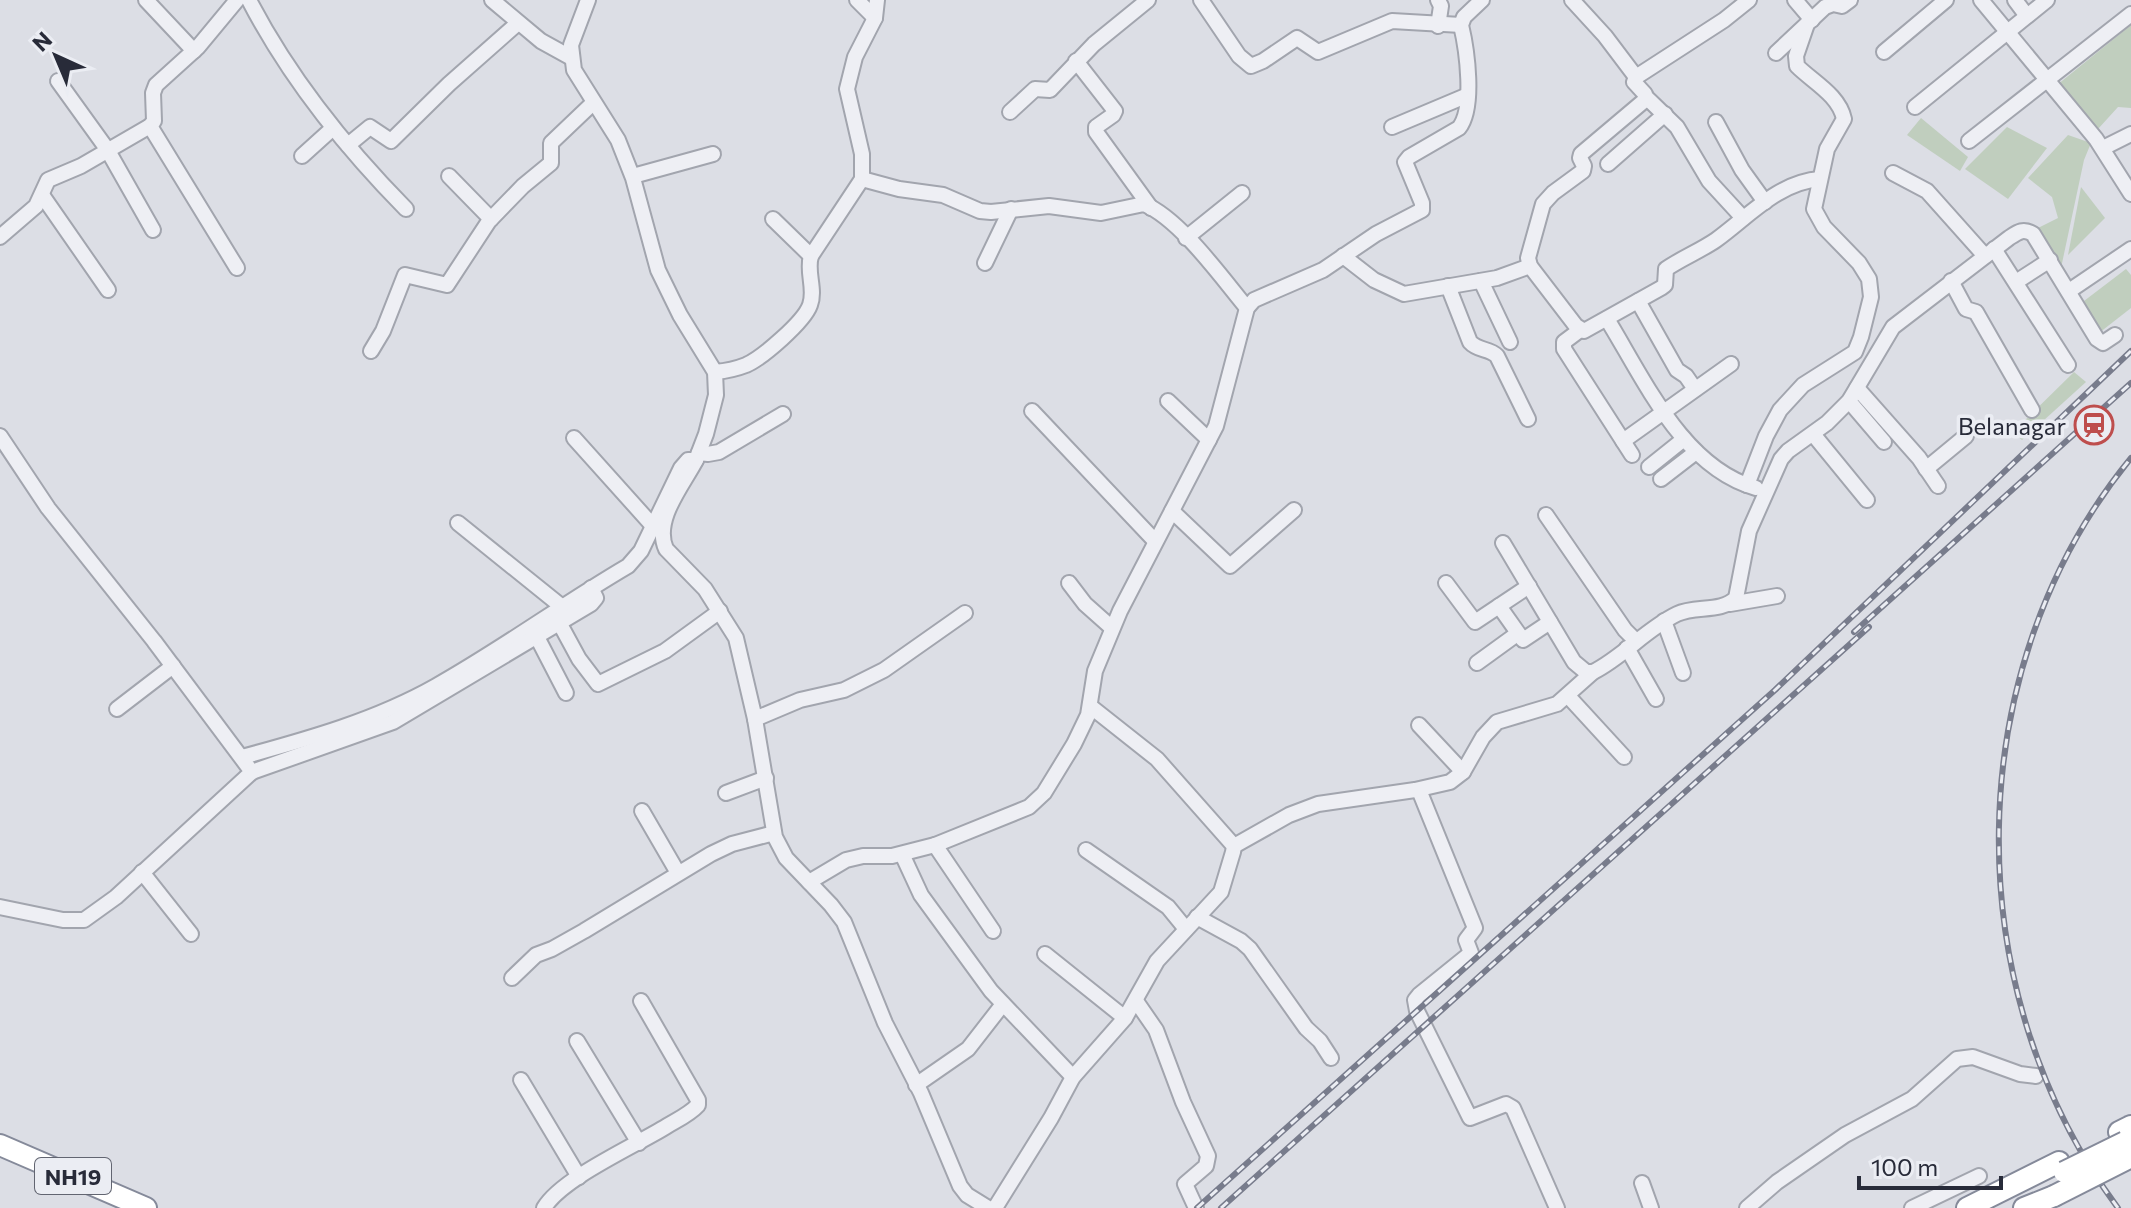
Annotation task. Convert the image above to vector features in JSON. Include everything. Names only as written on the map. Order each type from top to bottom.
[{"type":"highway","points":[[1967,1208],[2127,1139]]},
{"type":"highway","points":[[2034,1208],[2127,1139]]},
{"type":"highway","name":"NH19","points":[[0,1145],[146,1208]]},
{"type":"highway","name":"NH19","points":[[0,1160],[112,1208]]},
{"type":"highway","points":[[1993,1208],[2062,1167]]},
{"type":"highway","points":[[2024,1208],[2054,1196]]},
{"type":"street","points":[[146,0],[194,51]]},
{"type":"street","points":[[249,0],[288,68],[333,128],[406,209]]},
{"type":"street","points":[[492,0],[541,41],[570,57]]},
{"type":"street","points":[[588,0],[574,36],[570,57],[574,70],[618,140],[633,176],[650,247],[670,297],[715,372],[716,395],[697,457],[670,507],[661,539],[666,549],[705,589],[736,638],[755,719],[774,833],[786,858],[844,922],[885,1023],[960,1186],[982,1206],[1068,1073],[1136,1001],[1151,969],[1181,922],[1197,917],[1221,892],[1230,866],[1230,842],[1157,759],[1090,706]]},
{"type":"street","points":[[857,0],[875,18]]},
{"type":"street","points":[[715,372],[749,364],[776,343],[806,312],[811,302],[811,256],[862,179],[860,144],[847,89],[855,57],[875,18],[877,0]]},
{"type":"street","points":[[1010,112],[1035,89],[1050,90],[1076,61],[1148,0]]},
{"type":"street","points":[[1201,0],[1239,56],[1251,66],[1297,38],[1318,52],[1392,21],[1461,25]]},
{"type":"street","points":[[1438,0],[1441,6],[1438,26]]},
{"type":"street","points":[[809,882],[846,860],[902,854],[935,845],[1012,815],[1037,801],[1074,744],[1090,706],[1092,679],[1112,628],[1216,426],[1247,308],[1254,300],[1323,270],[1376,234],[1422,210],[1405,162],[1459,128],[1467,115],[1461,25],[1464,17],[1482,0]]},
{"type":"street","points":[[1572,0],[1636,77]]},
{"type":"street","points":[[1741,220],[1709,181],[1682,133],[1634,82],[1636,77],[1724,20],[1749,0]]},
{"type":"street","points":[[1795,0],[1809,22]]},
{"type":"street","points":[[1776,53],[1829,4],[1842,6],[1850,0]]},
{"type":"street","points":[[1884,52],[1946,0]]},
{"type":"street","points":[[1981,0],[2103,148],[2131,194]]},
{"type":"street","points":[[2015,0],[2027,16]]},
{"type":"street","points":[[1915,107],[2047,0]]},
{"type":"street","points":[[0,237],[36,206],[48,180],[81,166],[150,126],[154,121],[153,93],[156,85],[194,51],[227,3]]},
{"type":"street","points":[[1969,141],[2131,14]]},
{"type":"street","points":[[1730,604],[1739,591],[1766,436],[1780,410],[1803,385],[1855,352],[1871,287],[1859,263],[1818,218],[1815,202],[1820,179],[1831,140],[1844,119],[1829,95],[1797,66],[1796,56],[1809,22]]},
{"type":"street","points":[[348,145],[370,127],[391,141],[518,23]]},
{"type":"street","points":[[1076,61],[1115,111],[1096,127],[1096,132],[1151,208],[1186,238],[1247,308]]},
{"type":"street","points":[[58,81],[107,149],[153,230]]},
{"type":"street","points":[[1392,127],[1468,95]]},
{"type":"street","points":[[1580,330],[1530,266],[1529,249],[1543,204],[1585,169],[1581,154],[1646,97]]},
{"type":"street","points":[[371,351],[383,331],[405,275],[447,285],[491,219],[551,163],[551,143],[593,103]]},
{"type":"street","points":[[1608,164],[1665,114]]},
{"type":"street","points":[[1716,122],[1742,170],[1765,202]]},
{"type":"street","points":[[150,126],[237,268]]},
{"type":"street","points":[[302,156],[333,128]]},
{"type":"street","points":[[2103,148],[2131,134]]},
{"type":"street","points":[[633,176],[713,154]]},
{"type":"street","points":[[1893,173],[1927,191],[1989,252],[2016,282],[2068,365]]},
{"type":"street","points":[[449,176],[491,219]]},
{"type":"street","points":[[862,179],[899,189],[943,195],[980,211],[1049,206],[1101,213],[1137,204],[1151,208]]},
{"type":"street","points":[[1632,455],[1564,349],[1564,342],[1580,330],[1590,329],[1665,285],[1666,269],[1719,238],[1765,202],[1797,183],[1820,179]]},
{"type":"street","points":[[1186,238],[1242,193]]},
{"type":"street","points":[[42,195],[108,290]]},
{"type":"street","points":[[985,263],[1011,209]]},
{"type":"street","points":[[773,219],[811,256]]},
{"type":"street","points":[[1758,488],[1788,451],[1813,434],[1853,394],[1893,327],[2020,231],[2027,230],[2050,260],[2097,339],[2103,343],[2115,335]]},
{"type":"street","points":[[2069,291],[2131,249]]},
{"type":"street","points":[[1343,256],[1374,280],[1398,293],[1411,294],[1509,275],[1530,266]]},
{"type":"street","points":[[2016,282],[2050,260]]},
{"type":"street","points":[[1481,281],[1510,342]]},
{"type":"street","points":[[1951,281],[1966,309],[1976,312],[2032,410]]},
{"type":"street","points":[[1448,286],[1470,342],[1497,356],[1528,419]]},
{"type":"street","points":[[1638,301],[1677,370],[1686,376],[1695,389]]},
{"type":"street","points":[[1607,319],[1684,439],[1732,479],[1758,488]]},
{"type":"street","points":[[1623,441],[1731,364]]},
{"type":"street","points":[[1853,394],[1884,442]]},
{"type":"street","points":[[1853,394],[1926,469],[1938,486]]},
{"type":"street","points":[[1168,401],[1209,440]]},
{"type":"street","points":[[1032,411],[1155,541]]},
{"type":"street","points":[[247,765],[393,722],[537,637],[565,615],[591,588],[634,560],[688,460],[719,452],[783,414]]},
{"type":"street","points":[[1813,434],[1867,500]]},
{"type":"street","points":[[0,436],[51,511],[247,765]]},
{"type":"street","points":[[1926,469],[1966,436]]},
{"type":"street","points":[[574,438],[653,526]]},
{"type":"street","points":[[1649,467],[1684,439]]},
{"type":"street","points":[[1661,479],[1696,452]]},
{"type":"street","points":[[1172,511],[1230,566],[1294,510]]},
{"type":"street","points":[[1546,515],[1630,639],[1656,699]]},
{"type":"street","points":[[458,523],[565,615],[579,659],[598,684],[665,651],[720,611]]},
{"type":"street","points":[[1503,543],[1550,622],[1586,670]]},
{"type":"street","points":[[1069,583],[1090,609],[1112,628]]},
{"type":"street","points":[[1446,583],[1475,622],[1529,586]]},
{"type":"street","points":[[1230,842],[1318,804],[1419,790],[1450,782],[1497,722],[1548,708],[1568,696],[1586,670],[1630,639],[1686,610],[1777,596]]},
{"type":"street","points":[[1499,606],[1523,640],[1550,622]]},
{"type":"street","points":[[755,719],[800,700],[844,690],[877,674],[965,613]]},
{"type":"street","points":[[0,907],[63,920],[84,920],[116,897],[247,765],[291,744],[403,703],[565,615]]},
{"type":"street","points":[[1664,621],[1683,673]]},
{"type":"street","points":[[1477,663],[1517,634]]},
{"type":"street","points":[[537,637],[566,693]]},
{"type":"street","points":[[117,709],[173,666]]},
{"type":"street","points":[[1568,696],[1624,757]]},
{"type":"street","points":[[1419,725],[1460,769]]},
{"type":"street","points":[[726,793],[766,778]]},
{"type":"street","points":[[1419,790],[1475,928],[1466,940],[1471,953],[1419,995],[1415,1000],[1417,1011],[1470,1118],[1506,1104],[1513,1108],[1557,1208]]},
{"type":"street","points":[[642,811],[678,873]]},
{"type":"street","points":[[512,978],[536,955],[584,931],[723,848],[774,833]]},
{"type":"street","points":[[935,845],[993,931]]},
{"type":"street","points":[[1086,850],[1181,922]]},
{"type":"street","points":[[902,854],[928,905],[1003,1004],[1068,1073]]},
{"type":"street","points":[[142,872],[191,934]]},
{"type":"street","points":[[1197,917],[1250,949],[1302,1023],[1331,1058]]},
{"type":"street","points":[[1045,954],[1121,1015]]},
{"type":"street","points":[[544,1208],[555,1194],[579,1177],[694,1110],[698,1100],[641,1001]]},
{"type":"street","points":[[1136,1001],[1156,1030],[1183,1102],[1208,1156],[1206,1166],[1185,1184],[1196,1208]]},
{"type":"street","points":[[916,1085],[968,1049],[1003,1004]]},
{"type":"street","points":[[577,1041],[639,1143]]},
{"type":"street","points":[[1747,1208],[1777,1182],[1845,1135],[1912,1099],[1957,1059],[1973,1057],[2020,1074],[2036,1076]]},
{"type":"street","points":[[521,1080],[579,1177]]},
{"type":"street","points":[[1912,1208],[1979,1176]]},
{"type":"street","points":[[1642,1183],[1651,1208]]},
{"type":"green space","points":[[2131,25],[2131,108],[2118,107],[2098,129],[2057,85]]},
{"type":"green space","points":[[1921,118],[1968,157],[1960,171],[1907,135]]},
{"type":"green space","points":[[2007,127],[2047,148],[2008,199],[1965,169]]},
{"type":"green space","points":[[2068,135],[2091,143],[2084,160],[2061,268],[2036,229],[2058,218],[2052,197],[2028,178]]},
{"type":"green space","points":[[2081,187],[2105,218],[2068,255]]},
{"type":"green space","points":[[2126,269],[2131,275],[2131,308],[2099,333],[2084,301]]},
{"type":"green space","points":[[2074,372],[2086,382],[2022,440],[2013,432]]},
{"type":"railway","points":[[1197,1208],[1775,690],[2131,351]]},
{"type":"railway","points":[[1854,632],[2131,383]]},
{"type":"railway","points":[[2118,1208],[2065,1122],[2027,1029],[2005,931],[1999,830],[2008,731],[2033,634],[2074,542],[2131,458]]},
{"type":"railway","points":[[1221,1208],[1869,627]]},
{"type":"place","name":"Belanagar","points":[[2094,425]]}]
